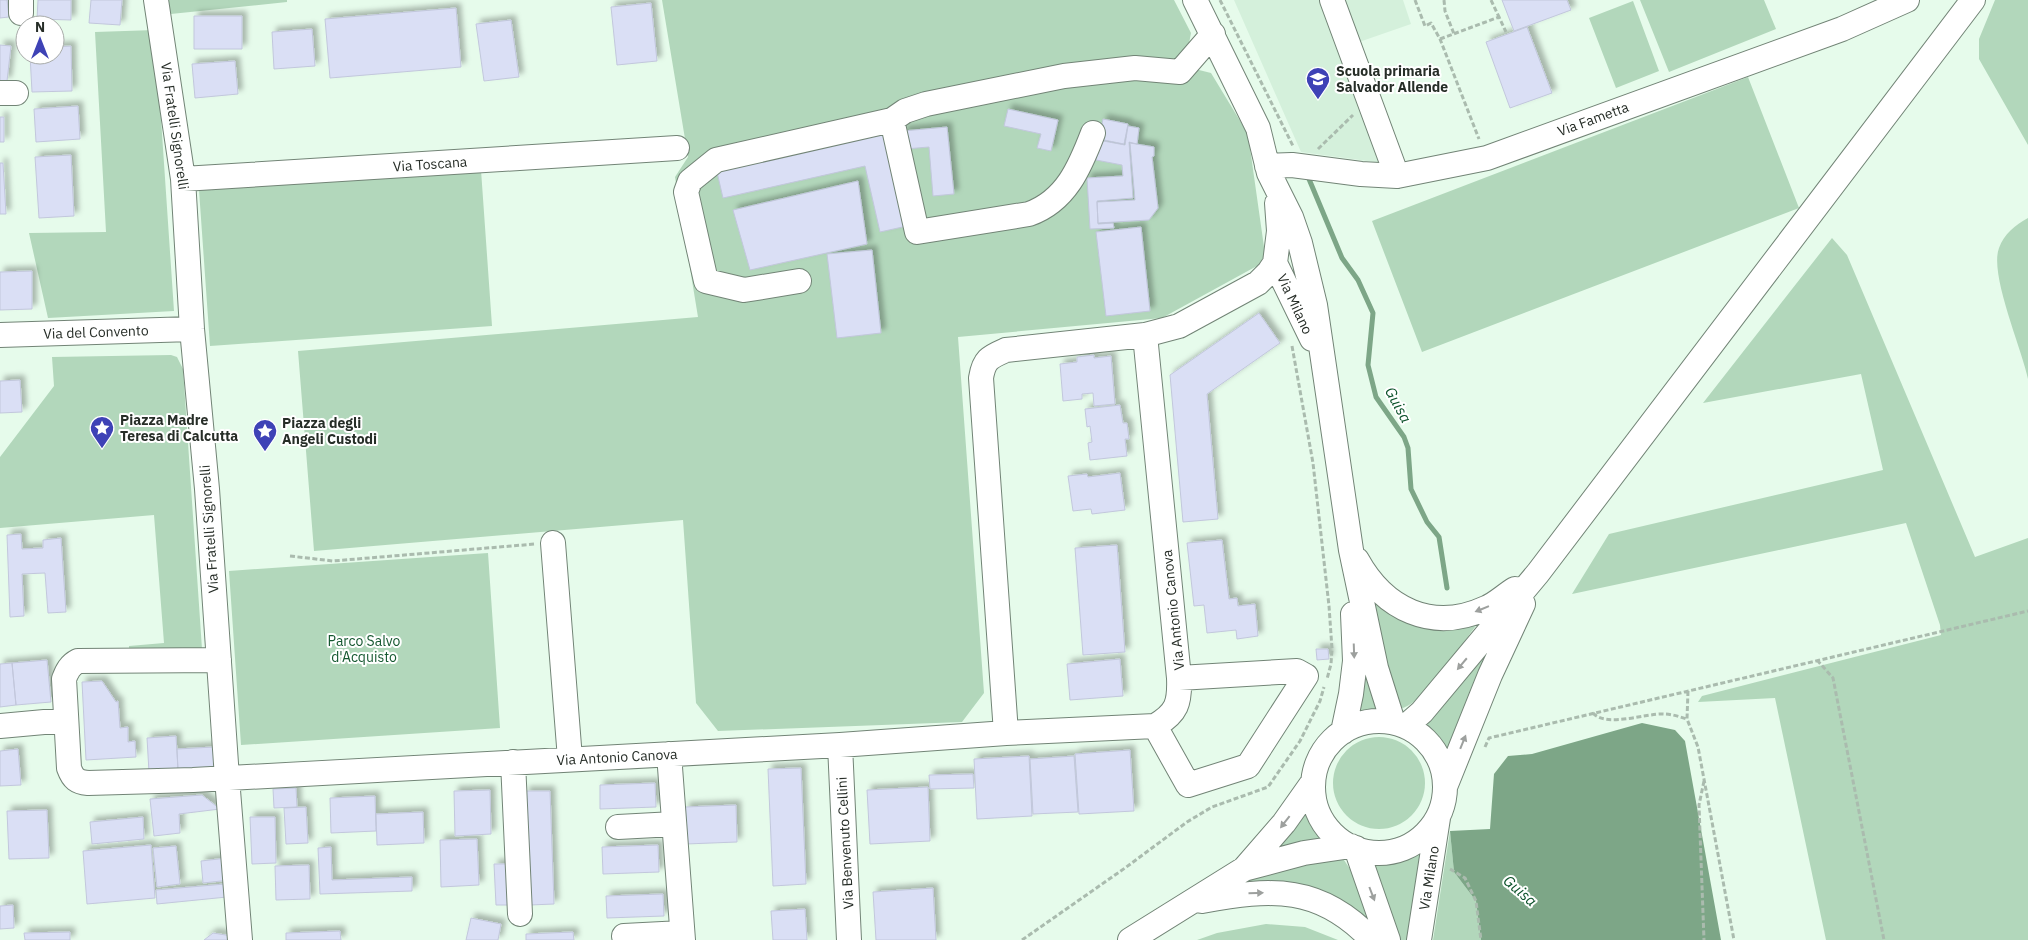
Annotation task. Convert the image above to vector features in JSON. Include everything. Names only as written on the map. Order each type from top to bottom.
[{"type":"street","name":"Via Fratelli Signorelli","points":[[156,0],[183,179],[192,329],[207,489],[240,940]]},
{"type":"street","name":"Via Milano","points":[[1195,0],[1258,128],[1279,216],[1275,262],[1324,368]]},
{"type":"street","points":[[1332,0],[1397,176]]},
{"type":"street","name":"Via Fametta","points":[[1270,173],[1303,166],[1361,174],[1397,176],[1487,158],[1842,29],[1907,0]]},
{"type":"street","points":[[1399,724],[1422,712],[1538,573],[1973,0]]},
{"type":"street","points":[[799,281],[744,290],[706,281],[686,192],[690,181],[716,160],[892,120],[905,111],[926,104],[1064,76],[1135,68],[1180,72],[1213,34]]},
{"type":"street","points":[[892,120],[917,232],[1029,214],[1042,209],[1060,194],[1074,177],[1093,133]]},
{"type":"street","name":"Via Toscana","points":[[183,179],[677,148]]},
{"type":"street","name":"Via Milano","points":[[1270,173],[1291,217],[1309,278],[1351,550],[1376,668],[1399,724]]},
{"type":"street","points":[[1006,733],[981,378],[983,365],[992,356],[1006,350],[1145,335],[1179,326],[1258,283],[1269,272],[1275,262],[1294,265],[1309,278]]},
{"type":"street","points":[[1258,283],[1279,285],[1288,289]]},
{"type":"street","name":"Via del Convento","points":[[0,335],[192,329]]},
{"type":"street","name":"Via Antonio Canova","points":[[66,720],[70,768],[74,779],[80,782],[227,778],[1155,726],[1168,718],[1175,709],[1180,692],[1145,335]]},
{"type":"street","points":[[553,543],[570,759]]},
{"type":"street","name":"Via Milano","points":[[1343,732],[1351,694],[1355,661],[1351,550]]},
{"type":"street","points":[[1351,550],[1365,575],[1391,601],[1414,614],[1436,619],[1461,616],[1486,608],[1538,573]]},
{"type":"street","points":[[1445,787],[1490,675],[1538,573]]},
{"type":"street","points":[[0,726],[66,720],[64,679],[68,670],[78,661],[219,660]]},
{"type":"street","points":[[1155,726],[1188,785],[1248,766],[1306,676],[1297,671],[1179,678]]},
{"type":"street","points":[[1244,868],[1304,853],[1353,847],[1380,853],[1404,848],[1424,835],[1439,815],[1444,801],[1445,787],[1440,762],[1426,741],[1399,724],[1380,721],[1367,722],[1343,732],[1333,739],[1322,754],[1315,770],[1313,782],[1315,802],[1322,820],[1330,830],[1353,847],[1388,940]]},
{"type":"street","name":"Via Benvenuto Cellini","points":[[840,745],[849,940]]},
{"type":"street","points":[[624,936],[683,936],[669,754]]},
{"type":"street","points":[[513,762],[520,914]]},
{"type":"street","points":[[1130,940],[1244,868],[1284,823],[1313,782]]},
{"type":"street","name":"Via Milano","points":[[1419,940],[1439,815]]},
{"type":"street","points":[[618,826],[674,824]]},
{"type":"street","points":[[1191,902],[1254,893],[1284,893],[1316,900],[1338,910],[1351,919],[1372,940]]},
{"type":"path","points":[[1220,0],[1303,166],[1356,112],[1365,90]]},
{"type":"path","points":[[1415,0],[1425,26],[1431,23],[1440,39],[1487,158]]},
{"type":"path","points":[[1444,0],[1445,11],[1454,34]]},
{"type":"path","points":[[1491,0],[1506,32]]},
{"type":"path","points":[[1440,39],[1499,17]]},
{"type":"path","points":[[1022,940],[1187,822],[1212,807],[1268,787],[1300,741],[1311,721],[1320,701],[1331,664],[1332,649],[1313,463],[1292,343]]},
{"type":"path","points":[[290,556],[333,561],[553,543]]},
{"type":"path","points":[[1482,754],[1489,738],[2028,611]]},
{"type":"path","points":[[1817,660],[1833,678],[1884,940]]},
{"type":"path","points":[[1688,691],[1688,719],[1698,747],[1734,940]]},
{"type":"path","points":[[1592,713],[1606,719],[1664,714],[1688,719]]},
{"type":"path","points":[[1704,779],[1699,805],[1704,940]]},
{"type":"path","points":[[1432,858],[1465,878],[1476,901],[1480,940]]},
{"type":"shaded area","name":"Scuola primaria Salvador Allende","points":[[1234,0],[1403,0],[1411,24],[1339,49],[1382,163],[1301,152]]},
{"type":"green space","points":[[160,0],[287,0],[287,2],[161,15]]},
{"type":"green space","points":[[662,0],[1174,0],[1191,33],[1187,54],[1195,69],[1211,73],[1248,134],[1266,261],[1162,318],[958,337],[984,693],[962,722],[718,731],[696,703],[683,520],[314,551],[298,351],[698,317],[675,177],[688,157]]},
{"type":"green space","points":[[1640,0],[1764,0],[1776,29],[1669,72]]},
{"type":"green space","points":[[1995,0],[2028,0],[2028,145],[1979,59],[1979,39]]},
{"type":"green space","points":[[1633,1],[1659,71],[1616,88],[1589,18]]},
{"type":"green space","points":[[155,30],[174,311],[48,318],[29,233],[106,232],[95,32]]},
{"type":"green space","points":[[1748,77],[1799,208],[1422,352],[1372,221]]},
{"type":"green space","points":[[481,170],[492,326],[210,346],[199,190]]},
{"type":"green space","points":[[2028,218],[2028,379],[2002,293],[1997,260],[1999,248],[2004,238],[2014,227]]},
{"type":"green space","points":[[1832,238],[1847,255],[1975,557],[2028,538],[2028,940],[1826,940],[1775,698],[1698,702],[1702,696],[1941,635],[1940,625],[1906,523],[1572,594],[1609,534],[1883,470],[1861,374],[1703,403]]},
{"type":"green space","points":[[171,355],[177,357],[183,369],[202,649],[129,650],[129,646],[164,643],[154,515],[0,528],[0,457],[54,386],[52,357]]},
{"type":"green space","name":"Parco Salvo d'Acquisto","points":[[488,553],[500,728],[241,745],[229,571]]},
{"type":"green space","points":[[1378,601],[1478,623],[1433,683],[1423,694],[1403,708],[1396,705],[1373,602]]},
{"type":"green space","points":[[1359,626],[1378,709],[1353,716]]},
{"type":"green space","points":[[1495,638],[1449,748],[1446,749],[1437,737],[1421,723]]},
{"type":"green space","points":[[1379,737],[1397,740],[1412,750],[1422,765],[1425,783],[1422,801],[1412,816],[1397,826],[1379,829],[1361,826],[1346,816],[1336,801],[1333,783],[1336,765],[1346,750],[1361,740]]},
{"type":"green space","points":[[1306,803],[1315,823],[1329,839],[1268,856]]},
{"type":"green space","points":[[1450,831],[1454,872],[1476,901],[1481,940],[1433,940]]},
{"type":"green space","points":[[1426,840],[1412,940],[1395,940],[1365,858],[1382,859],[1405,854]]},
{"type":"green space","points":[[1342,857],[1352,872],[1373,920],[1370,922],[1241,883],[1260,873]]},
{"type":"green space","points":[[1266,924],[1305,927],[1338,940],[1197,940],[1217,933]]},
{"type":"water","points":[[1642,723],[1675,730],[1685,741],[1721,940],[1481,940],[1476,901],[1454,872],[1450,831],[1490,829],[1494,774],[1508,756],[1532,754]]},
{"type":"building","points":[[0,0],[7,0],[9,17],[0,18]]},
{"type":"building","points":[[38,0],[71,0],[71,20],[65,20],[65,15],[37,15]]},
{"type":"building","points":[[91,0],[122,0],[120,25],[89,23]]},
{"type":"building","points":[[1502,0],[1567,0],[1571,10],[1514,31]]},
{"type":"building","points":[[651,3],[657,61],[617,65],[611,7]]},
{"type":"building","points":[[456,8],[461,67],[330,78],[325,19]]},
{"type":"building","points":[[194,16],[242,16],[242,49],[194,49]]},
{"type":"building","points":[[511,20],[519,77],[484,81],[476,24]]},
{"type":"building","points":[[1527,27],[1552,93],[1510,108],[1486,42]]},
{"type":"building","points":[[312,29],[315,66],[274,69],[272,32]]},
{"type":"building","points":[[0,45],[11,46],[7,81],[0,81]]},
{"type":"building","points":[[65,46],[71,46],[72,91],[32,92],[31,65],[65,65]]},
{"type":"building","points":[[235,61],[238,94],[195,98],[192,64]]},
{"type":"building","points":[[78,106],[80,139],[36,142],[34,109]]},
{"type":"building","points":[[1008,109],[1058,120],[1051,151],[1037,148],[1041,134],[1004,126]]},
{"type":"building","points":[[0,117],[4,117],[4,142],[0,142]]},
{"type":"building","points":[[1103,119],[1128,124],[1124,144],[1099,139]]},
{"type":"building","points":[[1128,126],[1139,128],[1137,144],[1129,142],[1133,198],[1097,201],[1098,224],[1113,223],[1114,228],[1090,229],[1087,178],[1123,176],[1122,165],[1096,160],[1098,140],[1125,145]]},
{"type":"building","points":[[947,127],[954,194],[933,196],[929,147],[905,149],[903,131]]},
{"type":"building","points":[[885,133],[907,226],[880,232],[865,166],[723,198],[717,172]]},
{"type":"building","points":[[1130,143],[1154,147],[1154,156],[1152,157],[1158,208],[1149,220],[1098,223],[1097,202],[1135,200]]},
{"type":"building","points":[[71,155],[74,216],[39,218],[35,157]]},
{"type":"building","points":[[0,163],[3,163],[6,214],[0,214]]},
{"type":"building","points":[[858,181],[867,244],[750,270],[733,210]]},
{"type":"building","points":[[1141,227],[1150,311],[1106,316],[1096,232]]},
{"type":"building","points":[[872,250],[881,333],[837,338],[827,254]]},
{"type":"building","points":[[32,271],[32,309],[0,310],[0,272]]},
{"type":"building","points":[[1259,313],[1280,343],[1207,394],[1218,519],[1183,522],[1170,375]]},
{"type":"building","points":[[1094,355],[1094,358],[1111,356],[1115,404],[1094,406],[1093,393],[1082,394],[1082,399],[1063,401],[1060,364],[1077,362],[1077,357]]},
{"type":"building","points":[[20,380],[22,412],[0,413],[0,381]]},
{"type":"building","points":[[1120,405],[1123,423],[1127,423],[1129,439],[1125,439],[1127,456],[1090,460],[1088,443],[1092,442],[1090,426],[1087,427],[1085,409]]},
{"type":"building","points":[[1120,473],[1125,510],[1092,514],[1091,509],[1073,511],[1068,476],[1087,474],[1088,477]]},
{"type":"building","points":[[21,534],[22,549],[43,548],[43,540],[61,538],[66,612],[48,613],[45,573],[22,574],[24,616],[10,617],[7,535]]},
{"type":"building","points":[[1222,540],[1229,599],[1237,598],[1238,606],[1255,604],[1258,636],[1237,639],[1236,630],[1207,633],[1204,605],[1194,606],[1187,543]]},
{"type":"building","points":[[1117,545],[1125,652],[1083,655],[1075,548]]},
{"type":"building","points":[[1316,649],[1328,649],[1329,659],[1317,660]]},
{"type":"building","points":[[1120,659],[1123,696],[1070,700],[1067,664]]},
{"type":"building","points":[[47,660],[51,702],[16,705],[12,663]]},
{"type":"building","points":[[12,663],[16,705],[0,707],[0,664]]},
{"type":"building","points":[[102,681],[116,702],[118,701],[120,728],[128,727],[128,742],[135,741],[136,757],[86,760],[82,682]]},
{"type":"building","points":[[176,736],[178,770],[149,772],[147,738]]},
{"type":"building","points":[[214,747],[215,768],[178,770],[177,749]]},
{"type":"building","points":[[18,749],[21,785],[0,786],[0,751]]},
{"type":"building","points":[[1130,750],[1134,811],[1079,814],[1075,754]]},
{"type":"building","points":[[1029,756],[1032,816],[977,819],[974,759]]},
{"type":"building","points":[[1074,756],[1078,812],[1033,814],[1030,759]]},
{"type":"building","points":[[801,768],[806,884],[773,886],[768,769]]},
{"type":"building","points":[[973,774],[974,788],[930,789],[929,775]]},
{"type":"building","points":[[655,783],[656,807],[600,809],[600,785]]},
{"type":"building","points":[[928,787],[930,841],[870,844],[867,790]]},
{"type":"building","points":[[296,788],[297,807],[274,808],[273,789]]},
{"type":"building","points":[[490,790],[491,834],[455,836],[454,791]]},
{"type":"building","points":[[525,791],[550,791],[554,904],[530,905]]},
{"type":"building","points":[[202,795],[220,809],[179,814],[180,833],[154,836],[150,799]]},
{"type":"building","points":[[375,796],[376,831],[331,833],[330,798]]},
{"type":"building","points":[[736,805],[737,842],[686,844],[685,807]]},
{"type":"building","points":[[306,807],[308,843],[286,844],[284,808]]},
{"type":"building","points":[[47,810],[49,858],[9,859],[7,811]]},
{"type":"building","points":[[423,812],[424,843],[377,845],[376,814]]},
{"type":"building","points":[[143,817],[144,839],[92,844],[90,822]]},
{"type":"building","points":[[250,817],[275,817],[276,863],[252,864]]},
{"type":"building","points":[[477,839],[479,885],[441,887],[440,840]]},
{"type":"building","points":[[151,845],[155,898],[87,904],[83,851]]},
{"type":"building","points":[[658,845],[659,872],[603,874],[602,847]]},
{"type":"building","points":[[176,846],[180,884],[157,887],[153,848]]},
{"type":"building","points":[[331,847],[332,880],[412,877],[412,891],[320,894],[318,848]]},
{"type":"building","points":[[227,858],[230,880],[203,883],[201,861]]},
{"type":"building","points":[[494,864],[508,864],[510,905],[496,905]]},
{"type":"building","points":[[309,865],[310,899],[276,900],[275,866]]},
{"type":"building","points":[[225,884],[227,897],[157,904],[156,890]]},
{"type":"building","points":[[933,888],[936,940],[876,940],[873,892]]},
{"type":"building","points":[[663,894],[664,916],[607,918],[606,896]]},
{"type":"building","points":[[13,905],[14,928],[0,929],[0,906]]},
{"type":"building","points":[[805,909],[807,940],[773,940],[771,911]]},
{"type":"building","points":[[471,918],[501,924],[498,940],[466,940]]},
{"type":"building","points":[[340,931],[341,940],[286,940],[286,933]]},
{"type":"building","points":[[70,932],[70,940],[25,940],[24,933]]},
{"type":"building","points":[[573,932],[574,940],[526,940],[526,934]]},
{"type":"building","points":[[213,933],[232,936],[232,940],[204,940]]},
{"type":"waterway","name":"Guisa","points":[[1309,179],[1342,258],[1358,280],[1373,313],[1368,365],[1376,397],[1404,437],[1408,448],[1411,489],[1427,522],[1439,537],[1447,588]]},
{"type":"place","name":"Scuola primaria Salvador Allende","points":[[1318,100]]},
{"type":"place","name":"Piazza Madre Teresa di Calcutta","points":[[102,449]]},
{"type":"place","name":"Piazza degli Angeli Custodi","points":[[265,452]]}]
